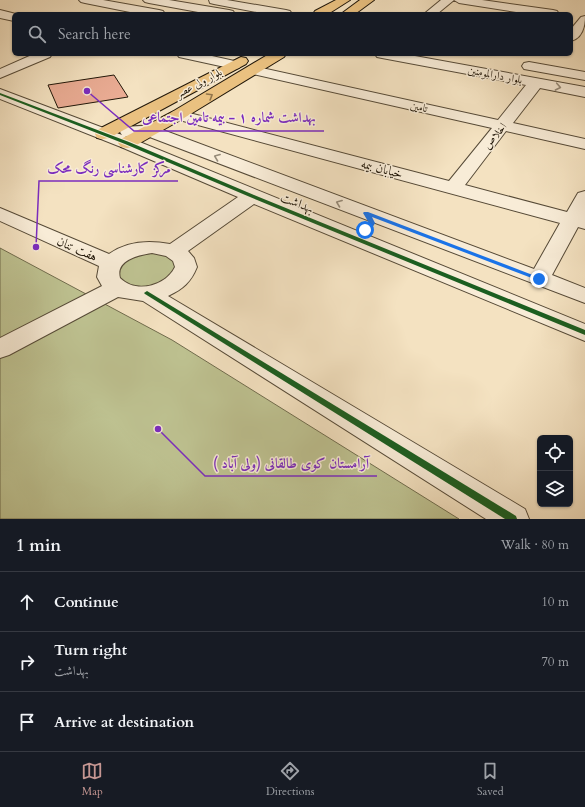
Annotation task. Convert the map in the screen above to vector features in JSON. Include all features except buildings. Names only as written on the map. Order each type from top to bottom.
[{"type":"main road","points":[[323,12],[344,0]]},
{"type":"main road","points":[[350,12],[368,0]]},
{"type":"main road","name":"بلوار ولی عصر","points":[[103,134],[250,56]]},
{"type":"main road","name":"بلوار ولی عصر","points":[[127,143],[178,115],[276,56]]},
{"type":"street","points":[[85,0],[136,12]]},
{"type":"street","points":[[149,0],[218,12]]},
{"type":"street","points":[[208,0],[275,12]]},
{"type":"street","points":[[433,12],[448,0]]},
{"type":"street","points":[[459,0],[540,12]]},
{"type":"street","points":[[0,14],[12,17]]},
{"type":"street","points":[[573,17],[585,19],[573,34]]},
{"type":"street","points":[[573,37],[585,39]]},
{"type":"street","points":[[0,74],[40,56]]},
{"type":"street","points":[[193,56],[234,65]]},
{"type":"street","name":"بلوار دارالمومنین","points":[[393,56],[585,92]]},
{"type":"street","points":[[518,59],[585,65]]},
{"type":"street","points":[[518,59],[585,76]]},
{"type":"street","name":"تامین","points":[[253,70],[585,144]]},
{"type":"street","name":"اخلاص","points":[[453,188],[536,83]]},
{"type":"street","name":"بهداشت","points":[[0,94],[127,143],[335,231],[585,333]]},
{"type":"street","name":"خیابان بیمه","points":[[178,115],[579,222]]},
{"type":"street","name":"بهداشت","points":[[103,134],[149,131],[585,296]]},
{"type":"street","points":[[174,251],[252,196]]},
{"type":"street","points":[[539,279],[579,222],[585,197]]},
{"type":"street","points":[[335,231],[347,233],[365,230],[371,226],[372,223],[366,213]]},
{"type":"street","name":"هفت تنان","points":[[0,214],[111,263]]},
{"type":"street","points":[[152,247],[174,251],[182,256],[186,263],[186,271],[172,286],[160,291],[133,293],[112,285],[108,278],[107,271],[111,263],[118,257],[140,248],[152,247]]},
{"type":"street","points":[[0,349],[117,288]]},
{"type":"street","points":[[147,293],[513,519]]},
{"type":"green space","points":[[0,248],[172,340],[459,519],[0,519]]},
{"type":"green space","points":[[164,251],[181,265],[157,288],[124,287],[113,269],[133,253]]},
{"type":"cycle path","points":[[0,94],[127,143],[585,333]]},
{"type":"cycle path","points":[[147,293],[513,519]]},
{"type":"place","name":"بهداشت شماره ۱ - بیمه تامین اجتماعی","points":[[87,91]]},
{"type":"place","name":"مرکز کارشناسی رنگ محک","points":[[36,247]]},
{"type":"place","name":"آرامستان کوی طالقانی (ولی آباد )","points":[[158,429]]},
{"type":"route","points":[[365,230],[371,226],[372,223],[366,213],[539,279]]}]
